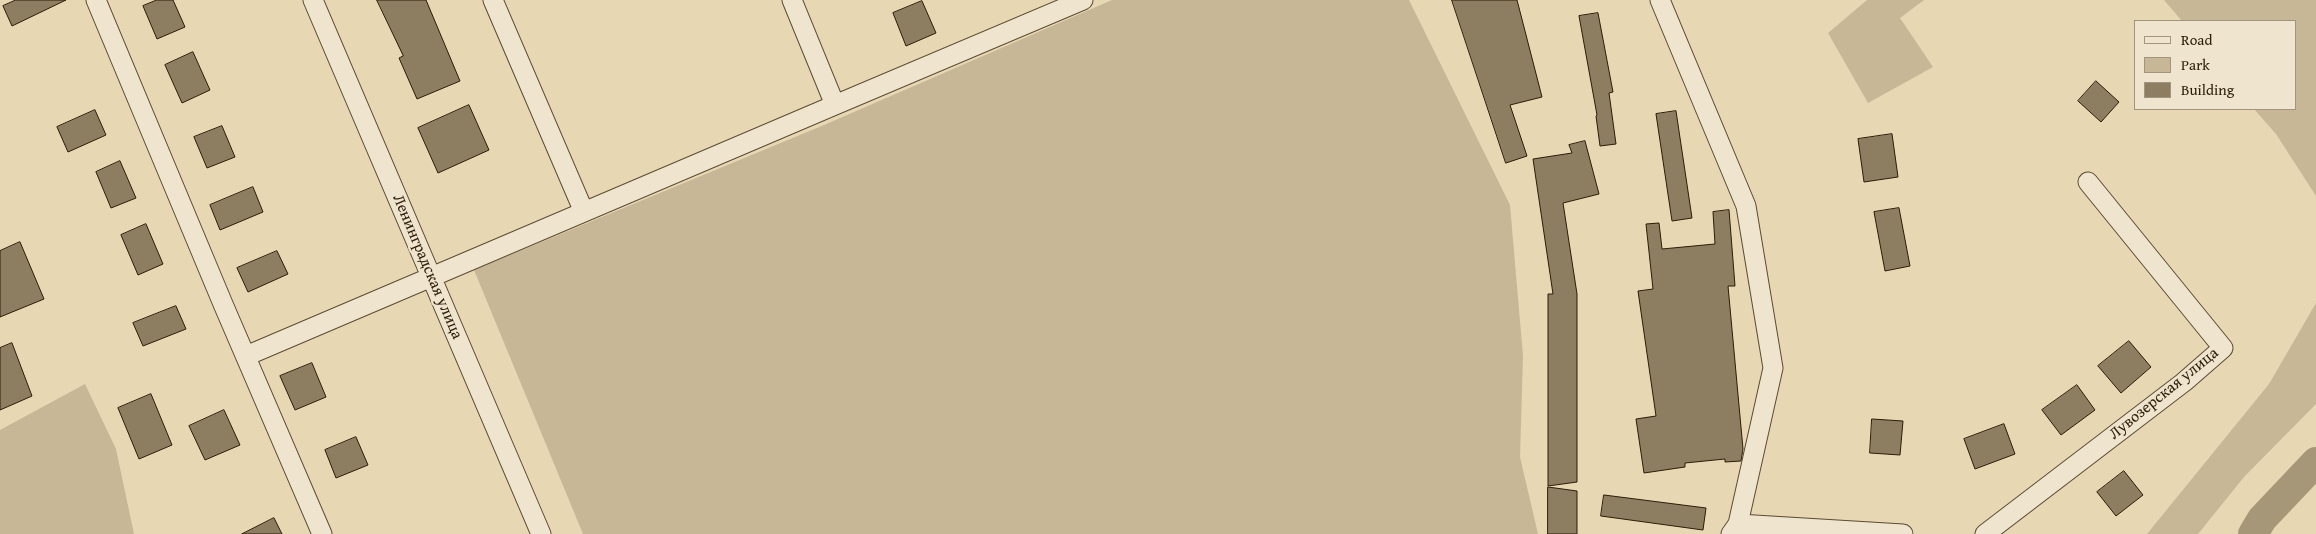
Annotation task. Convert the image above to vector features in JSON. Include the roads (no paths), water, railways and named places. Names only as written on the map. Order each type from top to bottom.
[{"type":"street","points":[[97,0],[322,534]]},
{"type":"street","name":"Ленинградская улица","points":[[313,0],[541,534]]},
{"type":"street","points":[[493,0],[584,212]]},
{"type":"street","points":[[792,0],[835,104]]},
{"type":"street","points":[[246,356],[1083,0]]},
{"type":"street","points":[[1660,0],[1746,206],[1773,368],[1734,529],[1903,534]]},
{"type":"street","name":"Лувозерская улица","points":[[1985,534],[2184,382],[2223,348],[2088,182]]},
{"type":"waterway","points":[[2253,534],[2262,519],[2316,462]]}]
